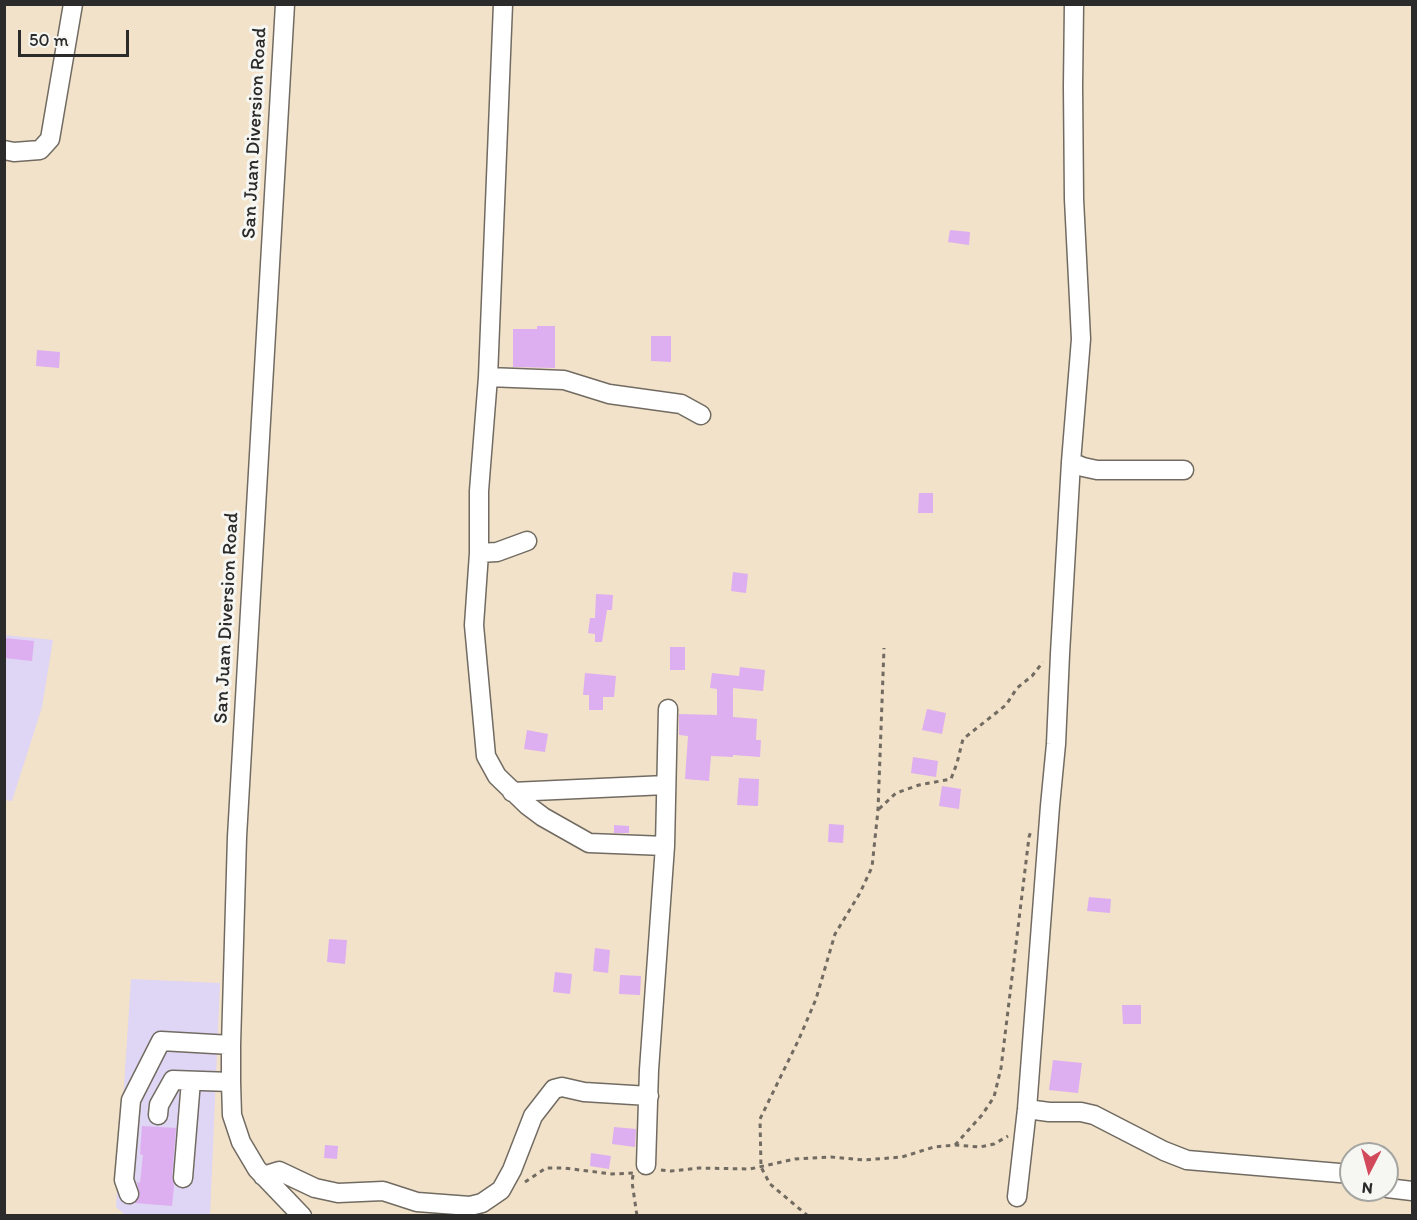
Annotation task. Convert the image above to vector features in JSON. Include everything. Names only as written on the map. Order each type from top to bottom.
[{"type":"street","points":[[4,150],[14,152],[40,150],[50,139],[73,4]]},
{"type":"street","name":"San Juan Diversion Road","points":[[279,4],[285,5],[238,825],[231,1082],[232,1115],[241,1142],[257,1169],[302,1215]]},
{"type":"street","points":[[503,4],[488,377],[479,491],[479,553],[474,625],[486,756],[497,776],[527,805],[543,817],[589,843],[665,846]]},
{"type":"street","points":[[1017,1197],[1028,1109],[1056,744],[1071,462],[1081,339],[1074,199],[1074,4]]},
{"type":"street","points":[[488,377],[564,381],[609,394],[681,404],[702,415]]},
{"type":"street","points":[[1071,462],[1097,470],[1184,470]]},
{"type":"street","points":[[479,553],[497,552],[527,541]]},
{"type":"street","points":[[646,1166],[665,846],[668,709]]},
{"type":"street","points":[[512,792],[666,785]]},
{"type":"street","points":[[129,1194],[124,1180],[131,1100],[160,1041],[231,1045]]},
{"type":"street","points":[[158,1115],[159,1105],[173,1080],[231,1082]]},
{"type":"street","points":[[183,1178],[191,1081]]},
{"type":"street","points":[[263,1176],[279,1171],[315,1188],[338,1193],[383,1191],[417,1202],[470,1206],[482,1203],[501,1190],[513,1170],[533,1116],[554,1089],[562,1087],[584,1092],[649,1096]]},
{"type":"street","points":[[1028,1109],[1049,1112],[1081,1112],[1094,1115],[1164,1151],[1187,1160],[1339,1173]]},
{"type":"path","points":[[808,1215],[770,1184],[761,1167],[760,1119],[816,999],[835,934],[860,893],[872,867],[878,810],[884,648]]},
{"type":"path","points":[[878,810],[896,793],[920,785],[951,779],[963,740],[1006,705],[1017,688],[1032,676],[1041,663],[1060,654]]},
{"type":"path","points":[[955,1145],[982,1115],[994,1097],[1001,1068],[1029,837],[1034,825],[1050,806]]},
{"type":"path","points":[[646,1166],[671,1171],[699,1168],[750,1169],[795,1159],[831,1157],[864,1160],[902,1157],[934,1147],[955,1145],[980,1147],[994,1144],[1009,1135]]},
{"type":"path","points":[[523,1183],[546,1168],[612,1174],[633,1173],[632,1182],[638,1215]]},
{"type":"shaded area","points":[[5,635],[53,640],[42,707],[12,801],[5,800]]},
{"type":"shaded area","points":[[131,979],[220,983],[210,1215],[125,1215],[116,1207]]},
{"type":"building","points":[[950,230],[970,232],[969,245],[948,242]]},
{"type":"building","points":[[537,326],[555,326],[555,368],[513,367],[513,329],[537,329]]},
{"type":"building","points":[[651,336],[671,336],[671,362],[651,361]]},
{"type":"building","points":[[37,350],[60,352],[59,368],[36,366]]},
{"type":"building","points":[[919,493],[933,493],[933,513],[918,513]]},
{"type":"building","points":[[733,572],[748,574],[746,593],[731,591]]},
{"type":"building","points":[[596,594],[613,595],[612,610],[607,610],[602,642],[595,642],[595,634],[588,633],[590,618],[595,618]]},
{"type":"building","points":[[4,638],[34,641],[32,661],[4,658]]},
{"type":"building","points":[[670,647],[685,647],[685,670],[670,670]]},
{"type":"building","points":[[740,667],[765,670],[763,691],[733,688],[733,717],[757,719],[756,740],[761,740],[760,757],[711,756],[709,781],[685,779],[688,736],[679,735],[679,714],[717,715],[717,689],[710,688],[712,673],[739,676]]},
{"type":"building","points":[[585,673],[616,676],[614,697],[603,697],[603,710],[589,710],[589,695],[583,695]]},
{"type":"building","points":[[927,709],[946,713],[942,734],[922,730]]},
{"type":"building","points":[[527,730],[548,734],[545,752],[524,749]]},
{"type":"building","points":[[913,757],[938,761],[936,777],[911,773]]},
{"type":"building","points":[[739,778],[759,779],[758,806],[737,805]]},
{"type":"building","points":[[942,786],[961,789],[959,809],[939,806]]},
{"type":"building","points":[[829,824],[844,825],[843,843],[828,842]]},
{"type":"building","points":[[614,825],[629,826],[629,833],[614,833]]},
{"type":"building","points":[[1089,897],[1111,899],[1110,913],[1087,911]]},
{"type":"building","points":[[329,939],[347,940],[345,964],[327,962]]},
{"type":"building","points":[[595,948],[610,950],[608,973],[593,971]]},
{"type":"building","points":[[555,972],[572,974],[570,994],[553,992]]},
{"type":"building","points":[[620,975],[641,976],[640,995],[619,994]]},
{"type":"building","points":[[1122,1005],[1141,1005],[1141,1024],[1123,1024]]},
{"type":"building","points":[[1053,1060],[1082,1063],[1078,1093],[1049,1090]]},
{"type":"building","points":[[142,1126],[176,1128],[172,1206],[135,1203],[140,1195],[137,1182],[140,1183],[143,1155],[140,1154]]},
{"type":"building","points":[[614,1127],[636,1129],[635,1147],[612,1144]]},
{"type":"building","points":[[325,1145],[338,1146],[337,1159],[324,1158]]},
{"type":"building","points":[[591,1153],[611,1156],[609,1169],[590,1166]]}]
